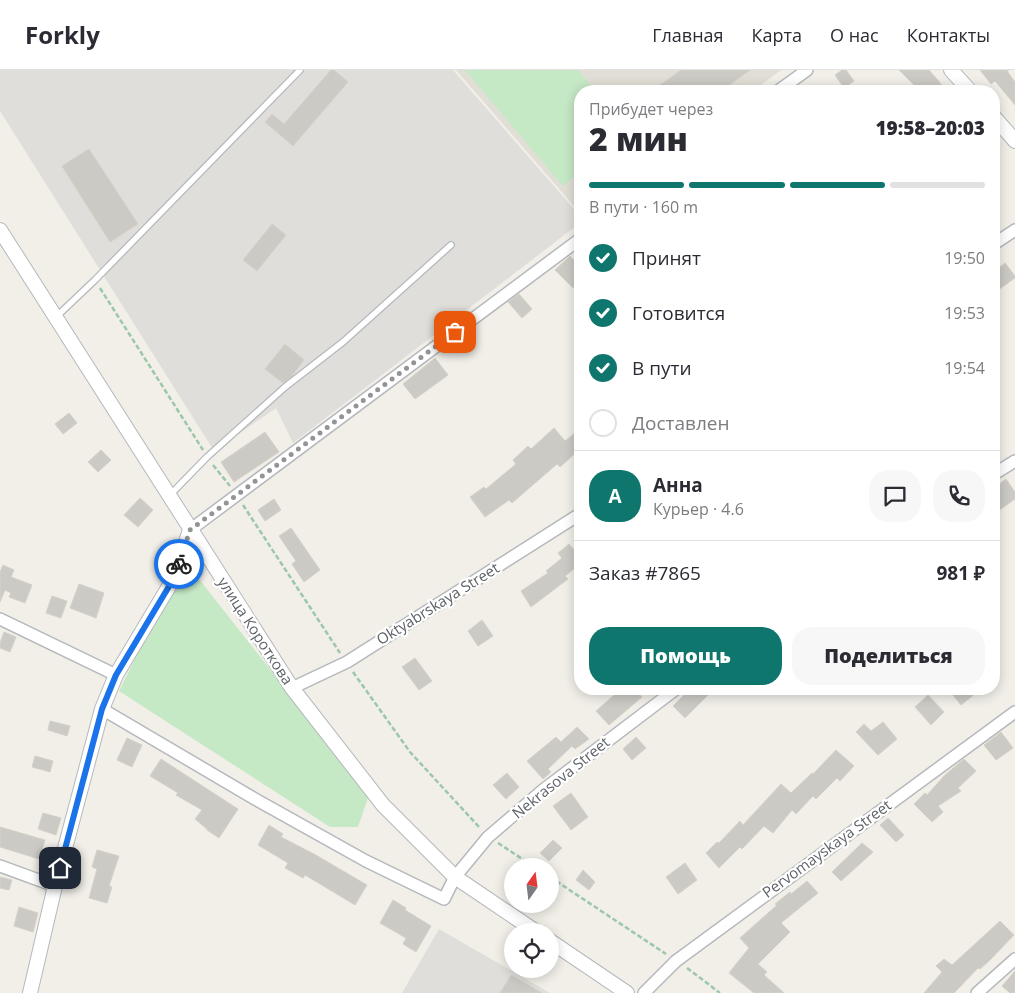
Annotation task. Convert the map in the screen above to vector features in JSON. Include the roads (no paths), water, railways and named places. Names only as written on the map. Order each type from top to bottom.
[{"type":"street","points":[[786,85],[807,70]]},
{"type":"street","points":[[951,70],[965,85]]},
{"type":"street","points":[[1000,125],[1015,141]]},
{"type":"street","name":"улица Короткова","points":[[0,230],[292,688],[383,805],[455,877],[524,923]]},
{"type":"street","points":[[1000,240],[1015,230]]},
{"type":"street","points":[[30,993],[55,886],[102,709],[116,675],[174,578],[190,530],[574,243]]},
{"type":"street","points":[[1000,470],[1015,461]]},
{"type":"street","name":"Oktyabrskaya Street","points":[[292,688],[347,662],[574,518]]},
{"type":"street","points":[[0,619],[116,675]]},
{"type":"street","name":"Nekrasova Street","points":[[102,709],[263,804],[366,861],[444,899],[455,877],[488,837],[551,784],[668,695]]},
{"type":"street","name":"Pervomayskaya Street","points":[[644,993],[676,961],[1015,712]]},
{"type":"street","points":[[0,866],[55,886]]},
{"type":"street","points":[[559,947],[627,993]]},
{"type":"street","points":[[977,993],[1015,959]]},
{"type":"lane","points":[[56,318],[300,70]]},
{"type":"lane","points":[[169,497],[207,457],[285,387],[343,342],[451,245]]}]
